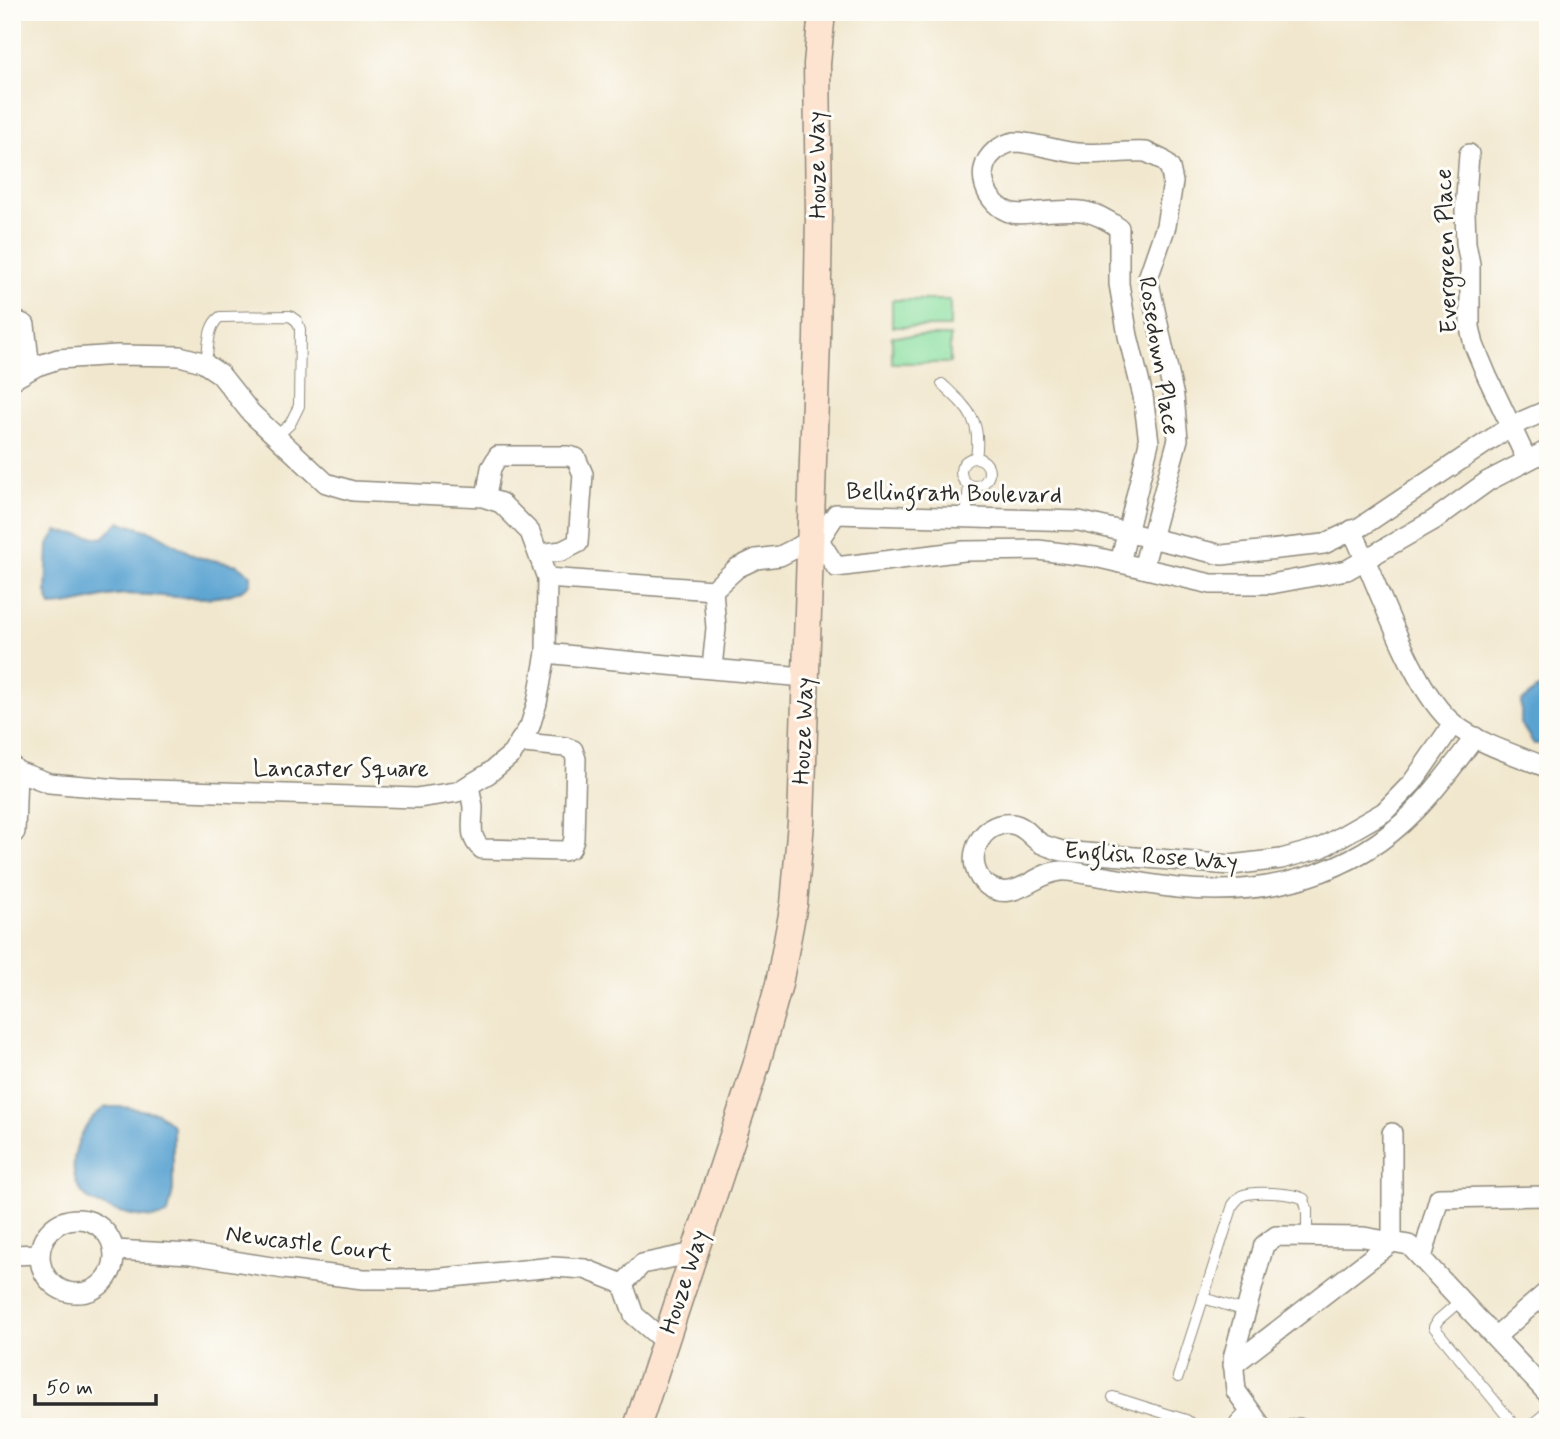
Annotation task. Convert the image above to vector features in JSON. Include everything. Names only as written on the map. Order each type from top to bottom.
[{"type":"street","name":"Houze Way","points":[[637,1427],[756,1066],[779,984],[793,904],[801,822],[805,677],[815,541],[819,228],[817,64],[822,12]]},
{"type":"street","name":"Rosedown Place","points":[[1120,563],[1149,442],[1143,396],[1119,284],[1119,228],[1103,216],[1090,212],[1069,210],[1013,214],[997,205],[985,190],[983,169],[997,149],[1016,142],[1079,153],[1146,152],[1156,156],[1170,168],[1173,190],[1166,226],[1147,278],[1172,388],[1178,439],[1143,568]]},
{"type":"street","name":"Evergreen Place","points":[[1469,154],[1465,211],[1470,264],[1470,327],[1478,356],[1527,460]]},
{"type":"street","points":[[12,319],[25,325],[30,369]]},
{"type":"street","name":"Lancaster Square","points":[[12,380],[30,369],[58,359],[117,355],[180,356],[205,364],[220,374],[251,413],[326,483],[353,491],[460,494],[501,503],[530,532],[547,578],[546,653],[530,726],[512,754],[488,774],[457,792],[416,798],[119,789],[49,783],[15,769]]},
{"type":"street","points":[[1143,396],[1172,388]]},
{"type":"street","name":"Bellingrath Boulevard","points":[[815,541],[836,514],[1079,521],[1222,555],[1324,544],[1374,518],[1511,426],[1548,410]]},
{"type":"street","points":[[547,578],[713,590],[737,568],[756,559],[780,556],[815,541],[836,567],[964,551],[1038,550],[1095,556],[1211,584],[1271,584],[1347,570],[1434,520],[1488,481],[1548,450]]},
{"type":"street","points":[[486,498],[491,468],[498,456],[576,458],[583,474],[578,543],[562,551],[540,554]]},
{"type":"street","points":[[964,551],[966,518]]},
{"type":"street","points":[[1352,530],[1407,656],[1432,700],[1453,724],[1475,737],[1548,768]]},
{"type":"street","points":[[1267,550],[1271,584]]},
{"type":"street","points":[[712,668],[716,628],[713,590]]},
{"type":"street","points":[[546,653],[805,677]]},
{"type":"street","name":"English Rose Way","points":[[1453,724],[1412,783],[1384,812],[1321,848],[1282,859],[1231,865],[1061,861],[1178,888],[1231,890],[1300,881],[1370,850],[1415,811],[1475,737]]},
{"type":"street","points":[[469,785],[473,806],[472,833],[475,844],[482,849],[564,851],[571,848],[574,839],[576,759],[573,750],[520,741]]},
{"type":"street","points":[[12,835],[15,832],[15,769]]},
{"type":"street","points":[[1231,865],[1231,890]]},
{"type":"street","points":[[1392,1133],[1392,1242]]},
{"type":"street","points":[[1422,1258],[1439,1198],[1548,1196]]},
{"type":"street","points":[[69,1219],[81,1219],[103,1228],[114,1250],[114,1262],[102,1283],[92,1290],[67,1292],[47,1278],[40,1254],[49,1232],[58,1224],[69,1219]]},
{"type":"street","points":[[1237,1427],[1257,1419],[1236,1391],[1233,1358],[1264,1245],[1276,1236],[1364,1237],[1409,1245],[1548,1394]]},
{"type":"street","points":[[1233,1365],[1392,1242]]},
{"type":"street","name":"Newcastle Court","points":[[114,1250],[191,1254],[363,1279],[432,1279],[554,1267],[584,1269],[623,1284]]},
{"type":"street","points":[[665,1342],[634,1315],[623,1284],[642,1265],[694,1253]]},
{"type":"street","points":[[12,1255],[40,1254]]},
{"type":"street","points":[[1495,1337],[1548,1291]]},
{"type":"lane","points":[[205,364],[210,329],[213,322],[220,317],[290,316],[297,321],[300,329],[299,406],[289,424],[276,437]]},
{"type":"lane","points":[[942,384],[971,412],[979,441],[976,458]]},
{"type":"lane","points":[[966,518],[969,485],[962,477],[963,466],[966,461],[976,458],[986,463],[989,468],[988,478],[980,485],[969,485]]},
{"type":"lane","points":[[1178,1377],[1233,1205],[1240,1197],[1251,1194],[1296,1194],[1304,1199],[1307,1210],[1307,1236]]},
{"type":"lane","points":[[1203,1298],[1246,1311]]},
{"type":"lane","points":[[1461,1300],[1438,1320],[1434,1327],[1516,1427]]},
{"type":"lane","points":[[1114,1397],[1186,1420],[1198,1427]]},
{"type":"lane","points":[[1529,1427],[1548,1411]]},
{"type":"lane","points":[[1282,1427],[1299,1423],[1310,1427]]},
{"type":"lane","points":[[692,1427],[709,1427]]},
{"type":"green space","points":[[892,300],[950,300],[950,327],[892,327]]},
{"type":"green space","points":[[892,336],[950,336],[950,363],[892,363]]},
{"type":"water","points":[[119,522],[153,532],[197,557],[238,565],[251,575],[251,583],[239,591],[223,596],[186,598],[130,594],[51,606],[46,592],[48,545],[57,531],[103,538]]},
{"type":"water","points":[[1548,681],[1548,744],[1534,744],[1521,724],[1521,702]]},
{"type":"water","points":[[106,1107],[158,1113],[173,1126],[173,1190],[168,1214],[151,1217],[114,1210],[93,1202],[78,1187],[74,1175],[76,1149],[88,1124]]}]
